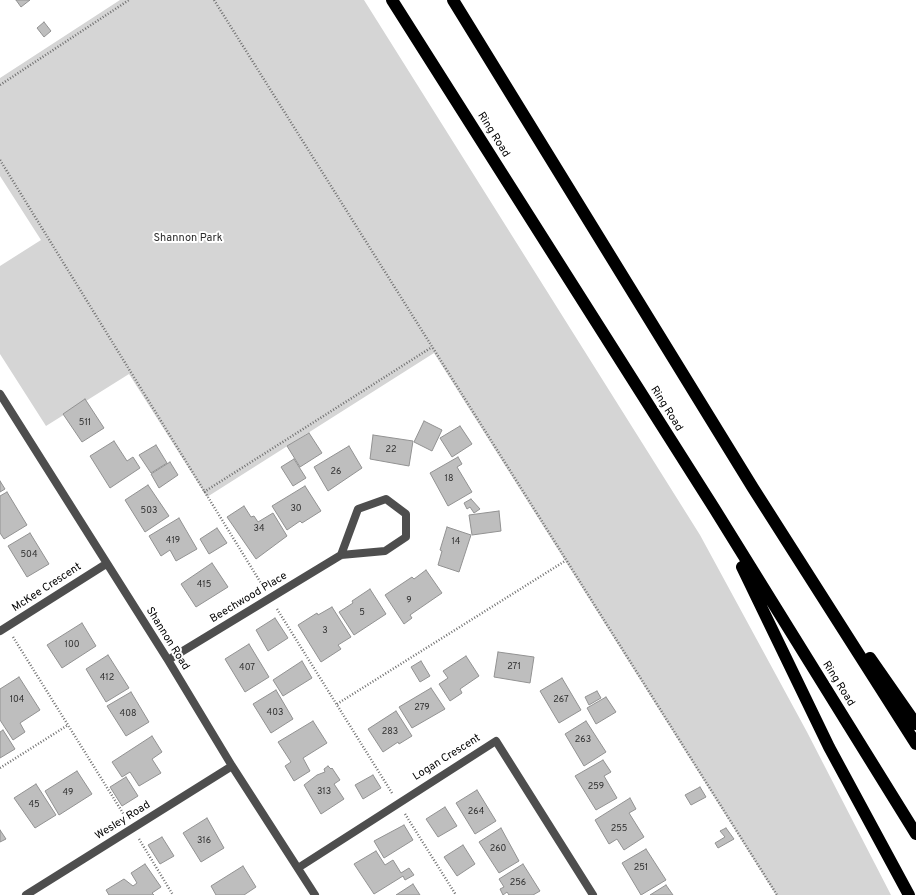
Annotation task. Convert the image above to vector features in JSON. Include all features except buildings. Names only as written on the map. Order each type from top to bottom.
[{"type":"highway","name":"Ring Road","points":[[392,0],[714,508],[916,834]]},
{"type":"highway","points":[[453,0],[753,488],[916,744]]},
{"type":"highway","points":[[753,488],[916,724]]},
{"type":"highway","points":[[714,508],[830,747],[909,895]]},
{"type":"street","name":"Shannon Road","points":[[0,394],[168,660],[232,766],[315,895]]},
{"type":"street","name":"Beechwood Place","points":[[168,660],[341,555],[385,551],[406,537],[406,514],[386,500],[358,509],[341,555]]},
{"type":"street","name":"McKee Crescent","points":[[3,629],[106,564]]},
{"type":"street","name":"Logan Crescent","points":[[298,868],[496,741],[593,895]]},
{"type":"street","name":"Wesley Road","points":[[26,895],[232,766]]},
{"type":"path","points":[[0,85],[129,0]]},
{"type":"path","points":[[214,0],[777,895]]},
{"type":"path","points":[[0,160],[204,492],[456,895]]},
{"type":"path","points":[[204,492],[432,347]]},
{"type":"path","points":[[337,704],[565,560]]},
{"type":"path","points":[[3,629],[68,725],[173,895]]},
{"type":"path","points":[[0,768],[68,725]]},
{"type":"green space","name":"Shannon Park","points":[[120,0],[364,0],[700,535],[807,732],[891,895],[776,895],[434,353],[207,497],[129,374],[46,426],[0,354],[0,266],[41,240],[0,176],[0,78]]}]
